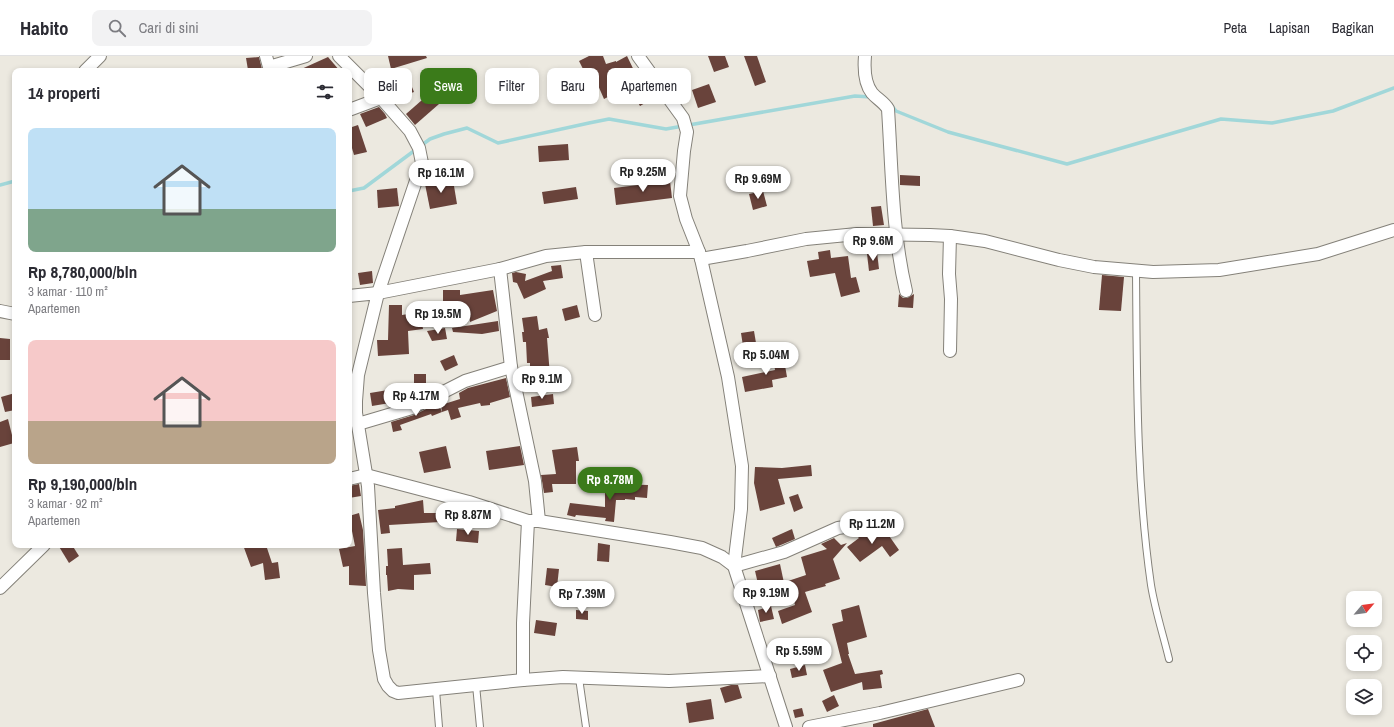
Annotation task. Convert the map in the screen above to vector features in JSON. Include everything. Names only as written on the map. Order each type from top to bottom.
[{"type":"street","points":[[88,68],[100,56]]},
{"type":"street","points":[[266,56],[269,67],[306,56]]},
{"type":"street","points":[[339,56],[351,68]]},
{"type":"street","points":[[638,56],[683,118],[687,132],[680,196],[686,219],[700,255],[728,377],[742,466],[741,509],[734,566],[786,727]]},
{"type":"street","points":[[865,56],[864,67],[866,79],[872,93],[884,103],[888,109],[896,236],[900,268],[906,291]]},
{"type":"street","points":[[352,69],[364,81]]},
{"type":"street","points":[[352,109],[365,104]]},
{"type":"street","points":[[386,104],[410,131],[419,148],[422,163],[378,293],[358,375],[356,401],[356,414],[366,475],[379,650],[384,679],[388,686],[398,694],[563,677],[669,681],[770,676]]},
{"type":"street","points":[[352,296],[378,293],[500,269],[546,256],[586,252],[700,255],[747,251],[806,239],[856,234],[950,236],[985,241],[1094,267],[1153,272],[1219,270],[1318,254],[1394,230]]},
{"type":"street","points":[[950,236],[950,351]]},
{"type":"street","points":[[586,252],[595,315]]},
{"type":"street","points":[[500,269],[511,367],[535,481],[533,521],[523,623],[523,680]]},
{"type":"street","points":[[0,311],[12,313]]},
{"type":"street","points":[[358,424],[412,408],[465,381],[511,367]]},
{"type":"street","points":[[352,478],[366,475],[469,502],[533,521],[702,548],[722,557],[734,566]]},
{"type":"street","points":[[734,566],[784,552],[838,528],[878,522]]},
{"type":"street","points":[[0,588],[41,548]]},
{"type":"street","points":[[809,727],[880,713],[1018,680]]},
{"type":"lane","points":[[1136,271],[1141,494],[1152,586],[1169,658]]},
{"type":"lane","points":[[579,678],[586,727]]},
{"type":"lane","points":[[476,685],[480,727]]},
{"type":"lane","points":[[436,690],[439,727]]},
{"type":"building","points":[[388,56],[426,56],[427,58],[394,68],[391,68]]},
{"type":"building","points":[[589,56],[603,56],[606,64],[616,62],[627,56],[633,68],[607,68],[607,97],[604,99],[599,88],[599,68],[582,68],[579,61]]},
{"type":"building","points":[[708,56],[725,56],[729,67],[714,72]]},
{"type":"building","points":[[744,56],[757,56],[766,82],[755,86]]},
{"type":"building","points":[[259,57],[262,68],[248,68],[246,58]]},
{"type":"building","points":[[328,57],[337,68],[304,68]]},
{"type":"building","points":[[709,84],[716,102],[698,108],[692,90]]},
{"type":"building","points":[[420,102],[420,104],[439,104],[415,125],[406,114]]},
{"type":"building","points":[[379,107],[387,118],[366,127],[360,114]]},
{"type":"building","points":[[358,125],[367,152],[354,155],[352,148],[352,127]]},
{"type":"building","points":[[568,144],[569,160],[539,162],[538,146]]},
{"type":"building","points":[[900,175],[920,176],[920,186],[900,185]]},
{"type":"building","points":[[453,180],[457,204],[430,209],[425,184]]},
{"type":"building","points":[[670,181],[672,198],[616,205],[614,188]]},
{"type":"building","points":[[576,187],[578,199],[544,204],[542,192]]},
{"type":"building","points":[[397,188],[399,206],[378,208],[377,190]]},
{"type":"building","points":[[763,191],[767,206],[753,210],[749,194]]},
{"type":"building","points":[[881,206],[884,225],[873,226],[871,207]]},
{"type":"building","points":[[830,250],[831,258],[848,256],[851,278],[856,277],[860,292],[841,297],[835,273],[810,277],[807,261],[819,259],[818,252]]},
{"type":"building","points":[[877,252],[879,269],[869,271],[867,254]]},
{"type":"building","points":[[561,265],[563,278],[543,281],[546,289],[524,299],[517,283],[513,282],[512,273],[516,272],[526,274],[525,281],[552,271],[551,266]]},
{"type":"building","points":[[372,271],[373,283],[360,285],[358,273]]},
{"type":"building","points":[[1102,275],[1124,277],[1121,311],[1099,310]]},
{"type":"building","points":[[443,290],[460,290],[460,295],[493,290],[497,311],[470,322],[468,306],[443,306]]},
{"type":"building","points":[[899,294],[903,298],[907,298],[914,294],[913,308],[898,307]]},
{"type":"building","points":[[389,305],[402,305],[402,315],[420,312],[423,329],[408,331],[409,354],[378,356],[377,340],[388,340]]},
{"type":"building","points":[[577,305],[580,317],[565,321],[562,309]]},
{"type":"building","points":[[537,316],[539,330],[547,328],[549,338],[547,338],[550,376],[530,377],[530,363],[527,363],[526,342],[523,342],[522,332],[524,332],[522,318]]},
{"type":"building","points":[[498,321],[499,331],[482,334],[453,332],[452,328]]},
{"type":"building","points":[[445,328],[447,339],[432,341],[427,331]]},
{"type":"building","points":[[754,331],[756,343],[743,346],[741,333]]},
{"type":"building","points":[[0,338],[10,339],[10,360],[0,360]]},
{"type":"building","points":[[783,354],[787,377],[772,380],[773,387],[745,392],[742,377],[775,370],[773,356]]},
{"type":"building","points":[[454,355],[458,365],[445,371],[440,361]]},
{"type":"building","points":[[414,374],[426,374],[426,391],[414,391]]},
{"type":"building","points":[[506,378],[510,397],[490,403],[490,405],[481,406],[480,403],[458,408],[461,417],[451,420],[448,410],[442,412],[441,405],[460,399],[459,393],[468,388]]},
{"type":"building","points":[[388,390],[390,403],[372,406],[370,393]]},
{"type":"building","points":[[12,394],[12,411],[5,412],[1,397]]},
{"type":"building","points":[[553,394],[554,404],[532,407],[531,397]]},
{"type":"building","points":[[438,403],[442,412],[432,416],[431,414],[400,425],[402,430],[393,432],[391,422],[414,415]]},
{"type":"building","points":[[8,419],[12,435],[12,444],[0,447],[0,422]]},
{"type":"building","points":[[446,446],[451,468],[424,473],[419,452]]},
{"type":"building","points":[[520,446],[524,465],[489,470],[486,451]]},
{"type":"building","points":[[577,447],[579,461],[576,461],[576,484],[552,484],[553,492],[544,493],[541,475],[556,474],[552,450]]},
{"type":"building","points":[[811,465],[812,476],[778,479],[785,504],[760,511],[754,483],[755,467],[782,468]]},
{"type":"building","points":[[359,484],[361,496],[352,498],[352,485]]},
{"type":"building","points":[[605,485],[648,485],[647,498],[635,497],[635,500],[616,500],[614,522],[605,521],[606,518],[576,515],[575,517],[567,515],[570,503],[605,507]]},
{"type":"building","points":[[798,494],[803,508],[794,512],[789,497]]},
{"type":"building","points":[[423,500],[424,513],[440,513],[440,522],[389,525],[390,533],[381,534],[378,510],[395,508],[395,506]]},
{"type":"building","points":[[359,513],[363,530],[366,586],[349,585],[349,566],[343,567],[339,549],[352,548],[355,546],[352,531],[352,515]]},
{"type":"building","points":[[457,529],[479,531],[478,543],[456,541]]},
{"type":"building","points":[[792,529],[795,539],[776,547],[772,538]]},
{"type":"building","points":[[885,530],[899,550],[890,557],[882,546],[860,562],[847,547],[859,538],[857,536],[861,532],[865,532],[871,540]]},
{"type":"building","points":[[834,538],[841,545],[847,543],[833,559],[840,579],[825,584],[826,586],[805,592],[812,612],[782,624],[778,611],[795,605],[788,581],[806,575],[801,557],[827,549],[821,544]]},
{"type":"building","points":[[598,543],[610,545],[609,562],[597,561]]},
{"type":"building","points":[[60,548],[74,548],[79,556],[69,563]]},
{"type":"building","points":[[244,548],[267,548],[272,563],[278,562],[280,578],[265,580],[263,563],[251,567]]},
{"type":"building","points":[[402,548],[403,565],[430,563],[431,574],[414,575],[414,590],[398,589],[388,591],[386,575],[386,566],[388,566],[387,549]]},
{"type":"building","points":[[780,564],[784,583],[759,588],[755,571]]},
{"type":"building","points":[[547,568],[559,569],[557,587],[545,585]]},
{"type":"building","points":[[859,605],[867,637],[847,643],[848,654],[855,674],[882,670],[883,674],[880,675],[882,688],[863,690],[862,682],[831,692],[823,670],[842,663],[832,624],[843,621],[841,610]]},
{"type":"building","points":[[771,606],[774,619],[760,622],[758,610]]},
{"type":"building","points":[[576,610],[588,611],[588,620],[576,619]]},
{"type":"building","points":[[536,620],[557,623],[555,636],[534,633]]},
{"type":"building","points":[[805,665],[807,675],[792,678],[790,669]]},
{"type":"building","points":[[738,685],[742,698],[725,703],[720,688]]},
{"type":"building","points":[[834,695],[839,706],[827,712],[822,701]]},
{"type":"building","points":[[711,699],[714,719],[689,723],[686,703]]},
{"type":"building","points":[[802,708],[804,716],[795,718],[793,710]]},
{"type":"building","points":[[928,709],[935,727],[873,727],[873,724]]},
{"type":"waterway","points":[[892,106],[896,111],[948,132],[1067,164],[1221,119],[1272,123],[1333,111],[1394,88]]},
{"type":"waterway","points":[[352,190],[364,188],[430,139],[467,128],[498,143],[609,119],[666,129],[855,96],[871,97]]},
{"type":"waterway","points":[[0,185],[12,182]]}]
